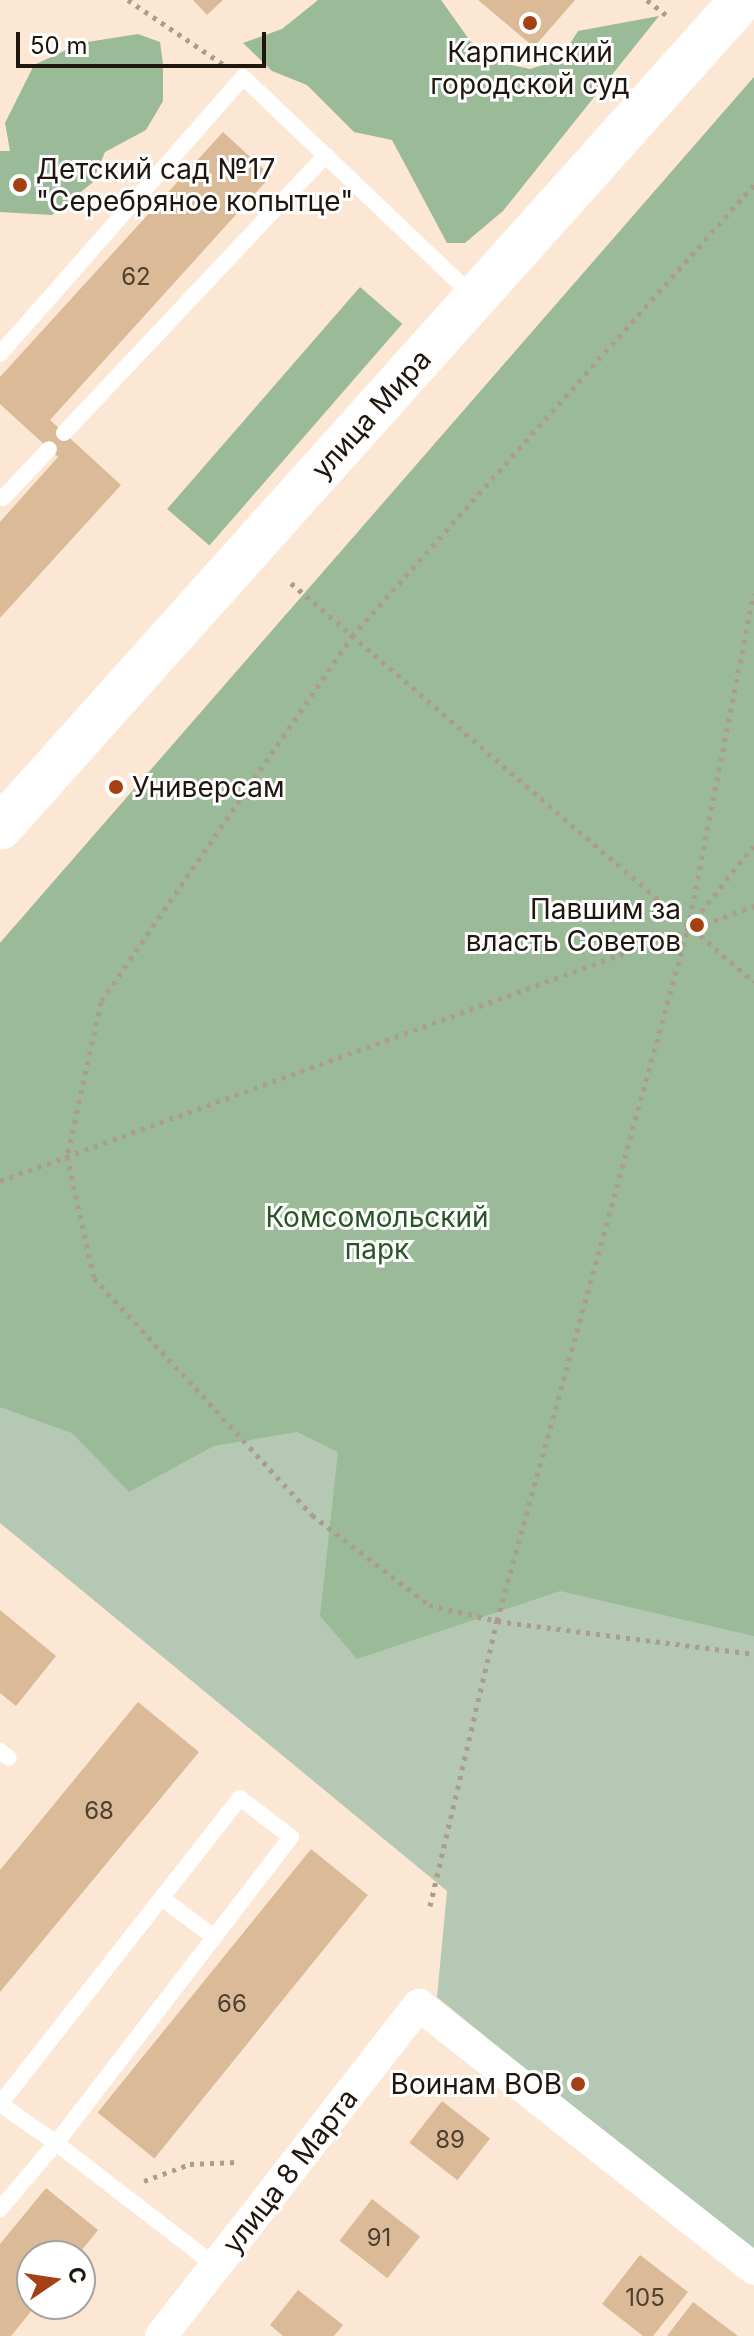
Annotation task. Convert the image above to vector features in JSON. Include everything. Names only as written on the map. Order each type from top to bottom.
[{"type":"main road","name":"улица Мира","points":[[0,828],[742,0]]},
{"type":"street","name":"улица 8 Марта","points":[[161,2336],[419,2005],[754,2269]]},
{"type":"lane","points":[[0,354],[243,77],[475,298]]},
{"type":"lane","points":[[64,433],[326,155]]},
{"type":"lane","points":[[1,498],[49,449]]},
{"type":"lane","points":[[0,2209],[56,2143],[291,1837],[240,1798],[2,2105],[56,2143],[216,2266]]},
{"type":"lane","points":[[163,1899],[214,1937]]},
{"type":"path","points":[[128,0],[243,77]]},
{"type":"path","points":[[647,0],[666,15]]},
{"type":"path","points":[[754,185],[353,635],[101,1002],[67,1156],[94,1278],[188,1386],[312,1515],[429,1605],[497,1621],[754,1654]]},
{"type":"path","points":[[291,583],[754,982]]},
{"type":"path","points":[[430,1906],[497,1621],[688,928],[754,593]]},
{"type":"path","points":[[688,928],[754,845]]},
{"type":"path","points":[[0,1181],[754,906]]},
{"type":"green space","points":[[318,0],[441,0],[483,59],[530,69],[560,60],[578,31],[659,16],[503,211],[465,243],[447,243],[392,140],[354,132],[307,85],[272,71],[243,43],[282,29]]},
{"type":"green space","points":[[138,34],[160,42],[163,64],[163,101],[146,130],[105,152],[92,183],[52,215],[0,212],[0,151],[10,151],[5,123],[34,65],[81,43]]},
{"type":"green space","name":"Комсомольский парк","points":[[754,77],[754,2256],[437,1997],[447,1891],[0,1523],[0,943]]},
{"type":"green space","name":"Комсомольский парк","points":[[754,77],[754,1636],[560,1591],[357,1659],[320,1616],[338,1452],[297,1432],[214,1446],[129,1492],[72,1433],[0,1407],[0,943]]},
{"type":"green space","points":[[360,287],[402,324],[209,546],[167,509]]},
{"type":"building","points":[[193,0],[223,0],[207,15]]},
{"type":"building","name":"Карпинский городской суд","points":[[478,0],[575,0],[534,47]]},
{"type":"building","points":[[223,132],[271,176],[50,420],[121,485],[0,618],[0,522],[58,457],[0,404],[0,377]]},
{"type":"building","points":[[0,1610],[56,1656],[16,1706],[0,1693]]},
{"type":"building","points":[[138,1702],[199,1752],[0,1992],[0,1870]]},
{"type":"building","points":[[311,1849],[368,1895],[154,2158],[98,2112]]},
{"type":"building","points":[[442,2101],[490,2139],[457,2180],[409,2143]]},
{"type":"building","points":[[46,2188],[98,2230],[90,2240],[16,2240],[16,2320],[24,2320],[11,2336],[0,2336],[0,2244]]},
{"type":"building","points":[[372,2199],[420,2237],[387,2278],[339,2241]]},
{"type":"building","points":[[640,2255],[688,2292],[653,2336],[643,2336],[602,2304]]},
{"type":"building","points":[[298,2290],[343,2325],[334,2336],[283,2336],[270,2325]]},
{"type":"building","points":[[693,2302],[738,2336],[667,2336]]},
{"type":"place","name":"Карпинский городской суд","points":[[530,23]]},
{"type":"place","name":"Детский сад №17 \"Серебряное копытце\"","points":[[20,185]]},
{"type":"place","name":"Универсам","points":[[116,787]]},
{"type":"place","name":"Павшим за власть Советов","points":[[697,925]]},
{"type":"place","name":"Воинам ВОВ","points":[[578,2084]]}]
